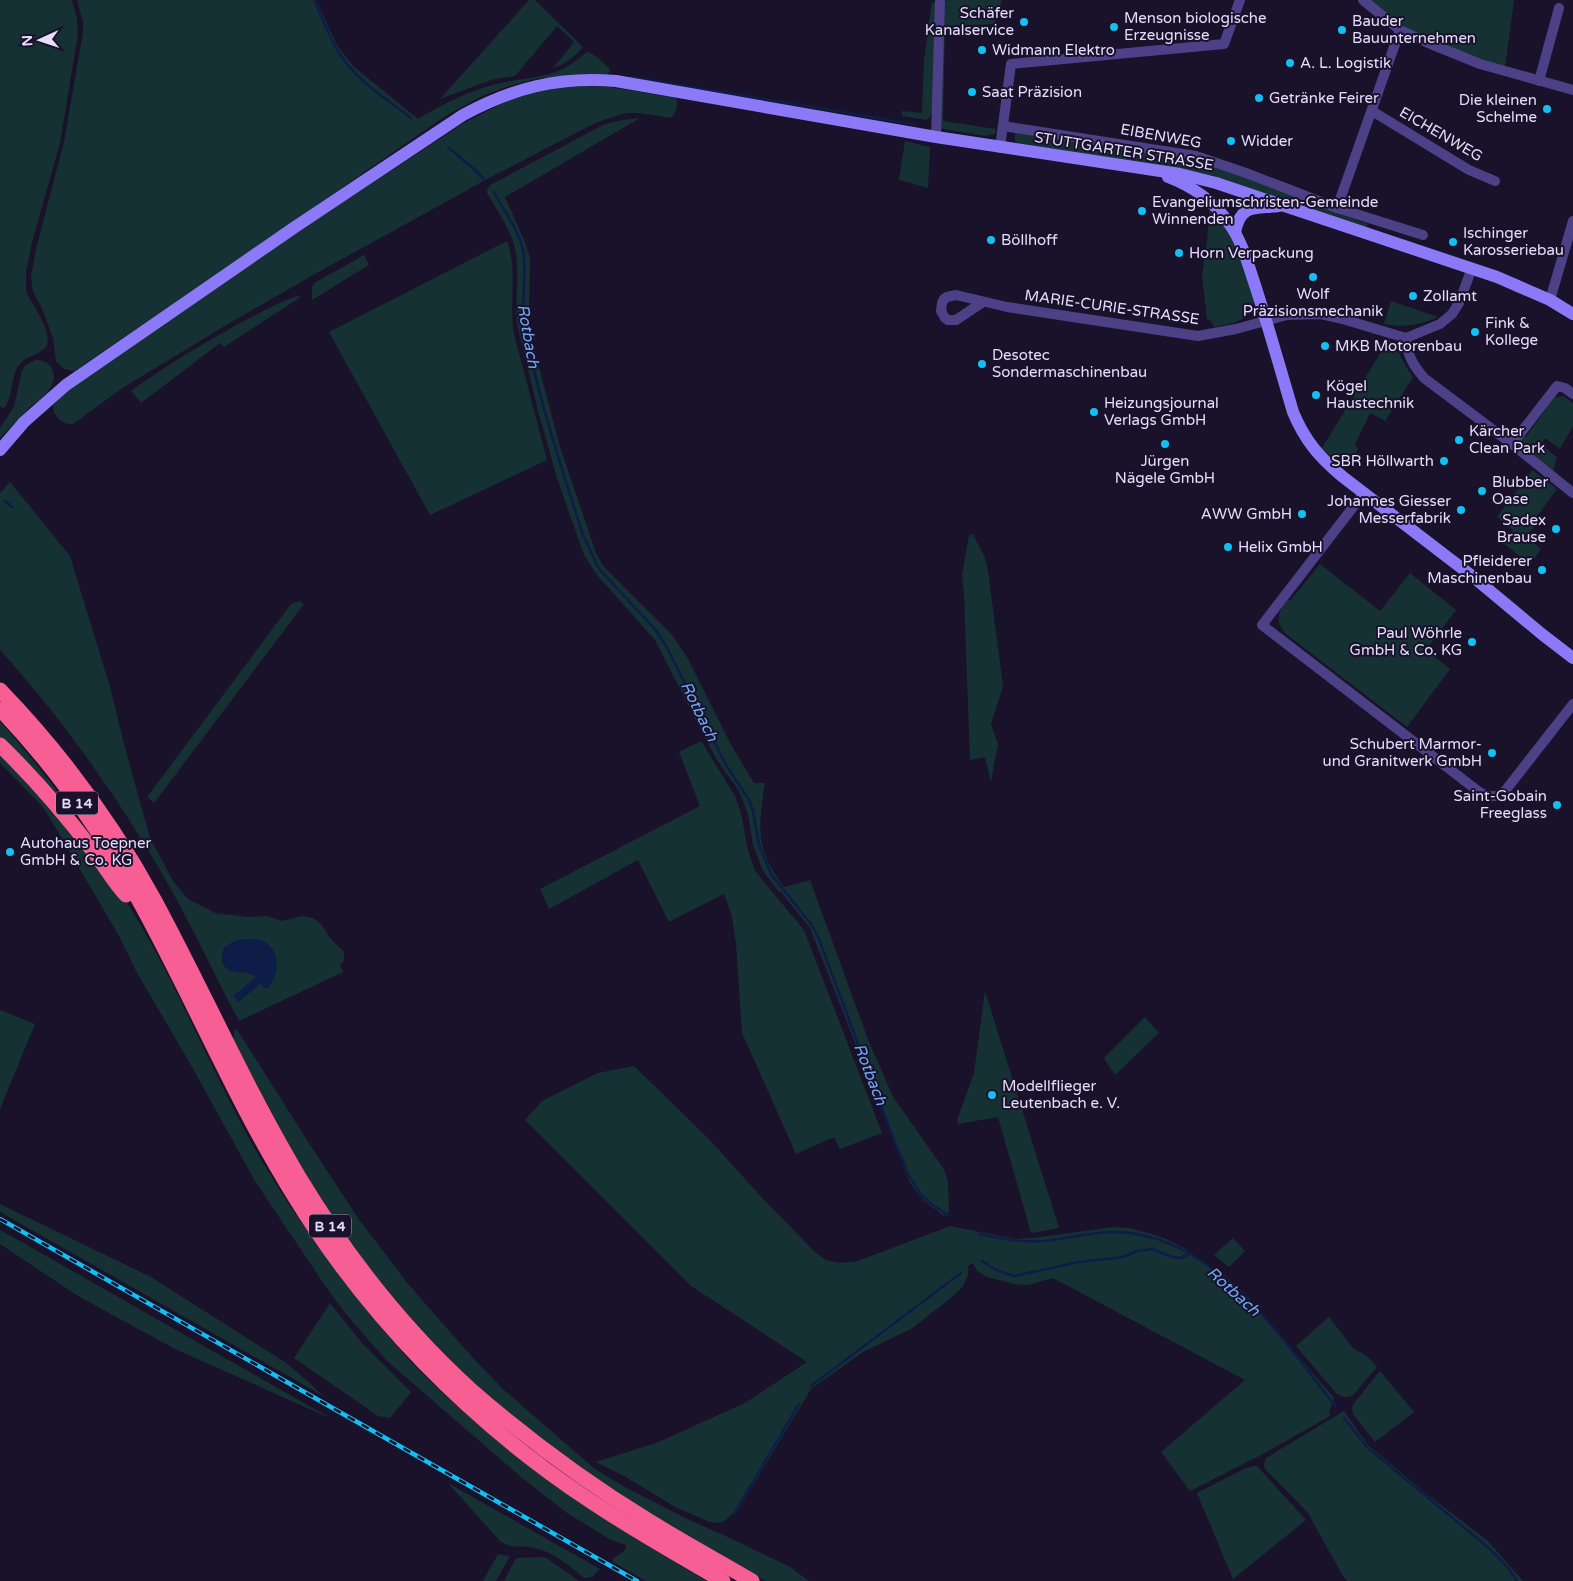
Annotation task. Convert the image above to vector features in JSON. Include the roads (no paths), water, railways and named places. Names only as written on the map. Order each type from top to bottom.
[{"type":"highway","name":"B 14","points":[[0,690],[50,746],[88,793],[115,835],[154,900],[248,1085],[299,1177],[340,1240],[388,1302],[437,1356],[471,1389],[527,1436],[578,1474],[646,1519],[752,1581]]},
{"type":"highway","name":"B 14","points":[[0,710],[38,752],[70,793],[115,859],[141,905],[251,1119],[293,1194],[331,1252],[383,1319],[401,1340],[485,1420],[542,1467],[630,1527],[723,1581]]},
{"type":"highway","points":[[0,745],[33,778],[93,851],[125,894],[141,905]]},
{"type":"main road","name":"STUTTGARTER STRASSE","points":[[0,450],[24,422],[66,385],[463,114],[488,101],[516,91],[566,80],[596,80],[633,84],[1000,148],[1101,161],[1216,182],[1497,276],[1550,300],[1573,314]]},
{"type":"main road","points":[[1147,169],[1176,180],[1198,192],[1221,213],[1235,232],[1248,262],[1290,403],[1299,426],[1325,462],[1472,576],[1573,658]]},
{"type":"main road","points":[[1235,232],[1239,218],[1245,212],[1254,208],[1284,205]]},
{"type":"street","points":[[936,137],[940,0]]},
{"type":"street","points":[[1000,148],[1011,64],[1224,44],[1240,0]]},
{"type":"street","points":[[1363,0],[1400,30],[1480,64],[1573,90]]},
{"type":"street","points":[[1539,81],[1559,8]]},
{"type":"street","points":[[1337,208],[1400,30]]},
{"type":"street","name":"EICHENWEG","points":[[1372,111],[1469,170],[1495,180]]},
{"type":"street","name":"EIBENWEG","points":[[1002,126],[1196,156],[1246,172],[1337,208],[1423,235]]},
{"type":"street","points":[[1550,300],[1573,221]]},
{"type":"street","points":[[1472,268],[1459,303],[1452,314],[1440,324],[1406,338],[1407,350],[1412,364],[1424,378],[1512,444],[1573,493]]},
{"type":"street","name":"MARIE-CURIE-STRASSE","points":[[983,302],[1198,336],[1236,329],[1287,315],[1320,314],[1406,338]]},
{"type":"street","points":[[1512,444],[1557,386],[1565,388],[1573,394]]},
{"type":"street","points":[[1364,493],[1262,625],[1478,790],[1490,797],[1500,795],[1505,791],[1573,704]]},
{"type":"water","points":[[249,939],[261,940],[272,949],[276,962],[275,976],[268,988],[264,988],[261,983],[238,1002],[233,996],[256,977],[248,973],[229,970],[224,966],[222,957],[225,948],[231,943]]},
{"type":"waterway","points":[[314,0],[332,40],[346,63],[372,88],[411,118]]},
{"type":"waterway","points":[[631,77],[914,124]]},
{"type":"waterway","points":[[448,147],[484,179]]},
{"type":"waterway","name":"Rotbach","points":[[494,192],[517,232],[523,249],[523,317],[526,337],[545,412],[583,535],[599,569],[655,629],[666,646],[726,765],[749,800],[753,811],[759,845],[771,874],[811,924],[819,939],[909,1176],[922,1196],[949,1216]]},
{"type":"waterway","points":[[5,501],[12,507]]},
{"type":"waterway","name":"Rotbach","points":[[979,1234],[1011,1240],[1035,1241],[1118,1232],[1153,1238],[1186,1251],[1216,1271],[1269,1322],[1336,1407]]},
{"type":"waterway","points":[[982,1261],[996,1270],[1014,1276],[1079,1262],[1123,1257],[1137,1251],[1152,1249],[1172,1257],[1180,1258],[1189,1254]]},
{"type":"waterway","points":[[811,1386],[961,1273]]},
{"type":"waterway","points":[[734,1514],[799,1404]]},
{"type":"waterway","name":"Rotbach","points":[[1344,1418],[1367,1447],[1490,1549],[1509,1569],[1517,1581]]},
{"type":"railway","points":[[0,1219],[637,1581]]},
{"type":"place","name":"Schäfer Kanalservice","points":[[1024,22]]},
{"type":"place","name":"Menson biologische Erzeugnisse","points":[[1114,27]]},
{"type":"place","name":"Bauder Bauunternehmen","points":[[1342,30]]},
{"type":"place","name":"Widmann Elektro","points":[[982,50]]},
{"type":"place","name":"A. L. Logistik","points":[[1290,63]]},
{"type":"place","name":"Saat Präzision","points":[[972,92]]},
{"type":"place","name":"Getränke Feirer","points":[[1259,98]]},
{"type":"place","name":"Die kleinen Schelme","points":[[1547,109]]},
{"type":"place","name":"Widder","points":[[1231,141]]},
{"type":"place","name":"Evangeliumschristen-Gemeinde Winnenden","points":[[1142,211]]},
{"type":"place","name":"Böllhoff","points":[[991,240]]},
{"type":"place","name":"Ischinger Karosseriebau","points":[[1453,242]]},
{"type":"place","name":"Horn Verpackung","points":[[1179,253]]},
{"type":"place","name":"Wolf Präzisionsmechanik","points":[[1313,277]]},
{"type":"place","name":"Zollamt","points":[[1413,296]]},
{"type":"place","name":"Fink & Kollege","points":[[1475,332]]},
{"type":"place","name":"MKB Motorenbau","points":[[1325,346]]},
{"type":"place","name":"Desotec Sondermaschinenbau","points":[[982,364]]},
{"type":"place","name":"Kögel Haustechnik","points":[[1316,395]]},
{"type":"place","name":"Heizungsjournal Verlags GmbH","points":[[1094,412]]},
{"type":"place","name":"Kärcher Clean Park","points":[[1459,440]]},
{"type":"place","name":"Jürgen Nägele GmbH","points":[[1165,444]]},
{"type":"place","name":"SBR Höllwarth","points":[[1444,461]]},
{"type":"place","name":"Blubber Oase","points":[[1482,491]]},
{"type":"place","name":"Johannes Giesser Messerfabrik","points":[[1461,510]]},
{"type":"place","name":"AWW GmbH","points":[[1302,514]]},
{"type":"place","name":"Sadex Brause","points":[[1556,529]]},
{"type":"place","name":"Helix GmbH","points":[[1228,547]]},
{"type":"place","name":"Pfleiderer Maschinenbau","points":[[1542,570]]},
{"type":"place","name":"Paul Wöhrle GmbH & Co. KG","points":[[1472,642]]},
{"type":"place","name":"Schubert Marmor- und Granitwerk GmbH","points":[[1492,753]]},
{"type":"place","name":"Saint-Gobain Freeglass","points":[[1557,805]]},
{"type":"place","name":"Autohaus Toepner GmbH & Co. KG","points":[[10,852]]},
{"type":"place","name":"Modellflieger Leutenbach e. V.","points":[[992,1095]]}]
